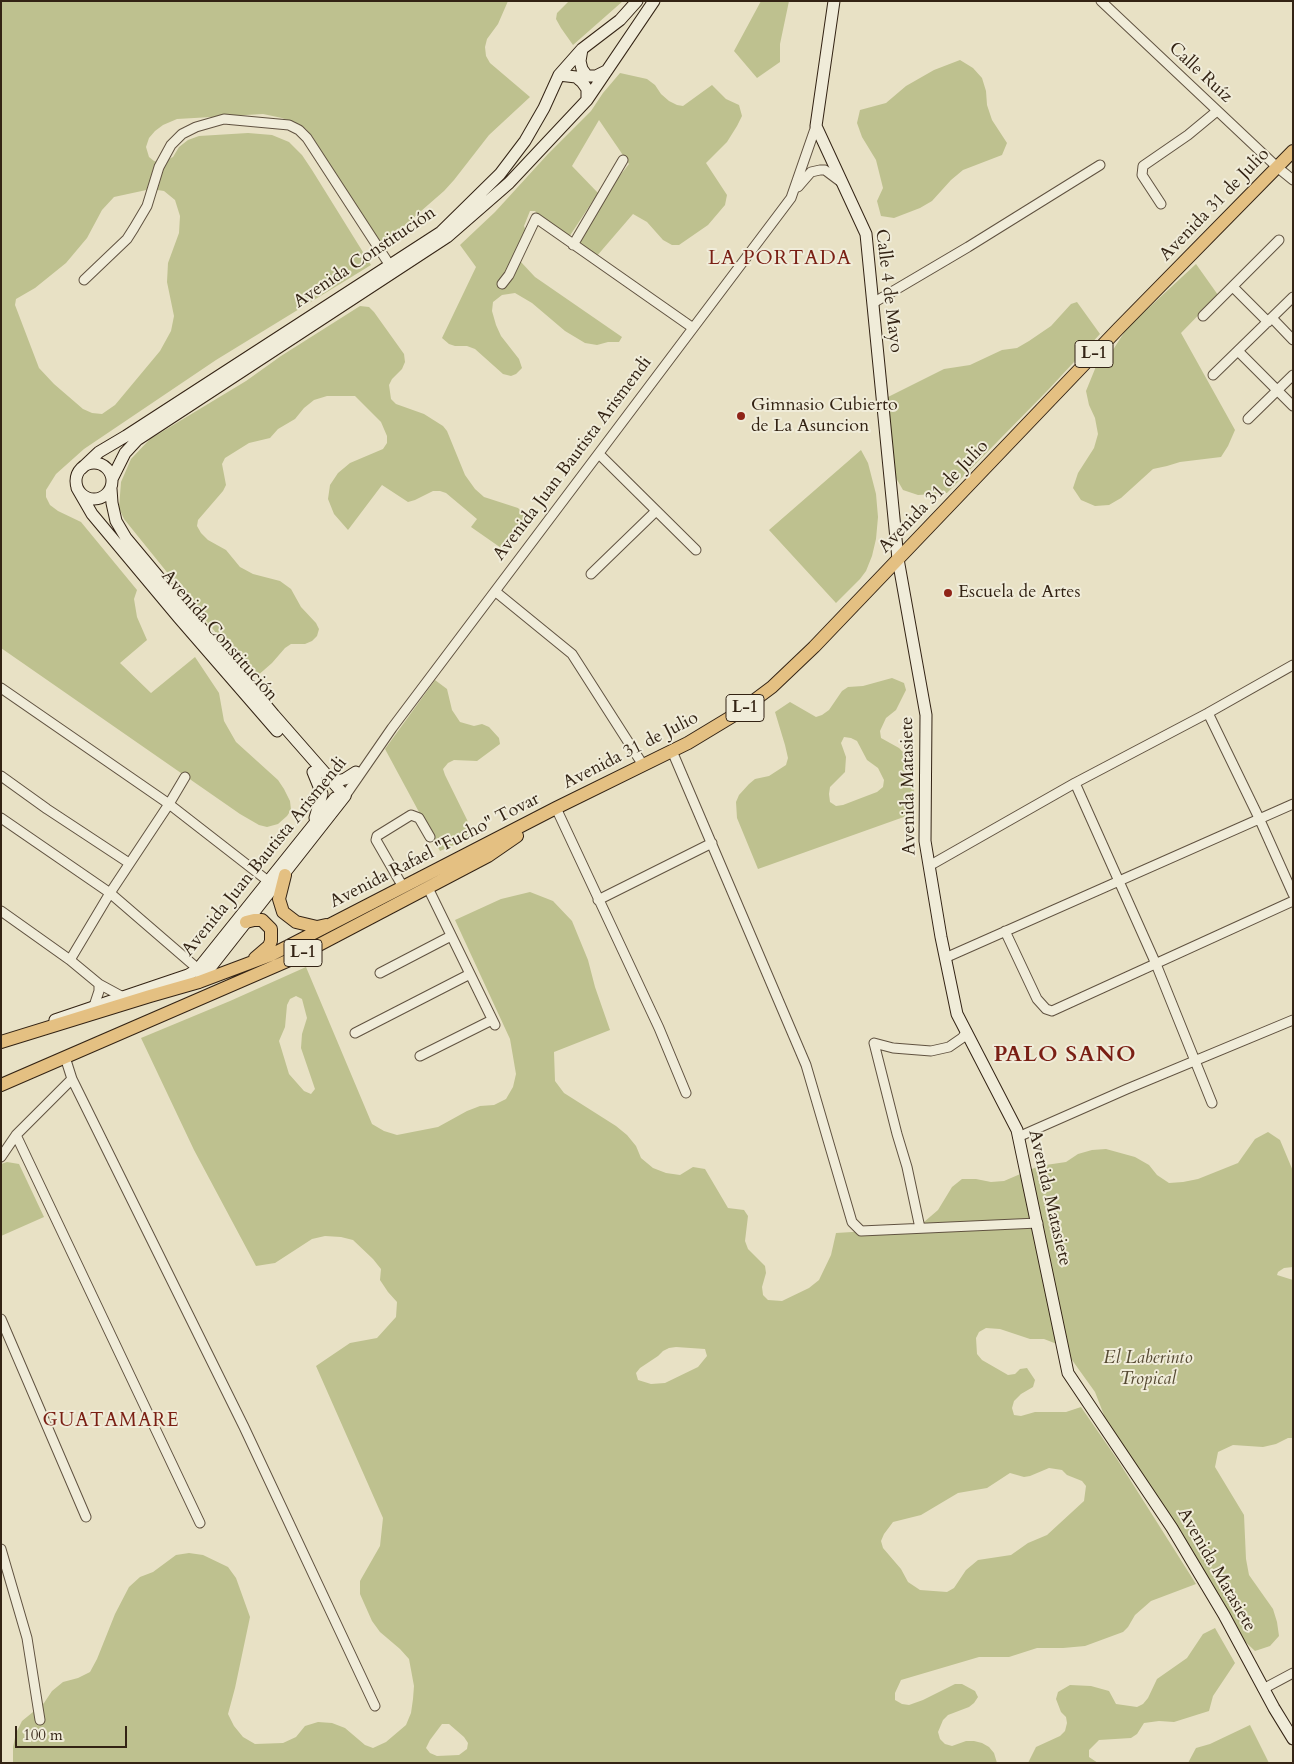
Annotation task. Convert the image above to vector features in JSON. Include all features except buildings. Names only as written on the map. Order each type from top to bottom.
[{"type":"main road","name":"Avenida 31 de Julio","points":[[556,808],[672,751],[718,726],[772,688],[814,647],[1119,328],[1293,151]]},
{"type":"main road","name":"Avenida Rafael \"Fucho\" Tovar","points":[[1,1042],[199,982],[247,965],[403,888],[556,808]]},
{"type":"main road","name":"Avenida Rafael \"Fucho\" Tovar","points":[[1,1085],[294,958],[488,856],[556,808]]},
{"type":"main road","points":[[285,875],[279,899],[283,912],[296,922],[317,927],[336,922]]},
{"type":"main road","name":"L-1","points":[[246,922],[262,920],[272,929],[269,946],[247,965]]},
{"type":"main road","points":[[174,1010],[199,982]]},
{"type":"street","name":"Avenida Constitución","points":[[81,469],[99,452],[441,232],[500,174],[526,141],[559,75],[582,48],[620,20],[637,1]]},
{"type":"street","name":"Avenida Constitución","points":[[340,797],[328,777],[126,538],[116,521],[112,503],[111,484],[125,453],[138,440],[447,238],[509,183],[587,100],[654,1]]},
{"type":"street","points":[[816,126],[834,1]]},
{"type":"street","name":"Calle Ruíz","points":[[1101,1],[1293,180]]},
{"type":"street","points":[[582,48],[580,61],[587,76],[596,76],[609,69]]},
{"type":"street","points":[[559,75],[576,77],[582,82],[587,89],[587,100]]},
{"type":"street","points":[[1161,204],[1142,174],[1143,166],[1188,135],[1217,111]]},
{"type":"street","points":[[84,280],[127,239],[148,206],[160,167],[171,145],[182,134],[196,127],[224,120],[289,125],[299,130],[307,138],[390,264]]},
{"type":"street","name":"Calle 4 de Mayo","points":[[816,126],[866,234],[898,559]]},
{"type":"street","name":"Avenida Juan Bautista Arismendi","points":[[791,198],[816,126]]},
{"type":"street","points":[[574,245],[623,160]]},
{"type":"street","points":[[873,303],[1100,166]]},
{"type":"street","name":"Avenida Juan Bautista Arismendi","points":[[199,982],[285,875],[340,797],[496,592],[805,178],[811,172],[825,170],[844,184]]},
{"type":"street","points":[[502,284],[510,275],[536,218],[693,328]]},
{"type":"street","points":[[1203,316],[1279,240]]},
{"type":"street","points":[[1233,287],[1293,340]]},
{"type":"street","points":[[1213,376],[1293,297]]},
{"type":"street","points":[[1238,351],[1293,406]]},
{"type":"street","points":[[1248,419],[1293,375]]},
{"type":"street","points":[[599,454],[696,550]]},
{"type":"street","points":[[100,464],[106,467],[110,473],[111,484],[107,494],[101,498],[87,498],[77,488],[77,474],[86,465],[100,464]]},
{"type":"street","name":"Avenida Constitución","points":[[77,488],[92,514],[148,581],[313,772],[340,797]]},
{"type":"street","points":[[591,574],[656,511]]},
{"type":"street","name":"Avenida Matasiete","points":[[898,559],[926,715],[925,841],[945,958],[957,1014],[1017,1130],[1068,1373],[1172,1528],[1224,1615],[1292,1736]]},
{"type":"street","points":[[496,592],[572,654],[644,765]]},
{"type":"street","points":[[929,866],[1075,783],[1293,666]]},
{"type":"street","points":[[1,688],[169,804],[268,881]]},
{"type":"street","points":[[1208,713],[1259,818],[1293,894]]},
{"type":"street","name":"Avenida Juan Bautista Arismendi","points":[[26,1034],[63,1016],[188,975],[198,969],[314,824],[340,797],[356,772],[383,741]]},
{"type":"street","points":[[672,751],[806,1065],[852,1222],[861,1231],[1038,1223]]},
{"type":"street","name":"L-1","points":[[313,772],[322,794],[314,824]]},
{"type":"street","points":[[328,777],[337,781],[345,779],[356,772]]},
{"type":"street","points":[[1,776],[129,863]]},
{"type":"street","points":[[70,960],[129,863],[169,804],[184,777]]},
{"type":"street","points":[[1075,783],[1156,964],[1212,1103]]},
{"type":"street","points":[[945,958],[1293,804]]},
{"type":"street","points":[[556,808],[658,1028],[686,1093]]},
{"type":"street","points":[[403,888],[376,840],[377,836],[411,815],[419,818],[430,837]]},
{"type":"street","points":[[1,818],[110,893],[198,969]]},
{"type":"street","points":[[598,900],[712,843]]},
{"type":"street","points":[[420,1056],[493,1022],[428,888]]},
{"type":"street","points":[[1005,931],[1037,999],[1046,1009],[1052,1011],[1293,901]]},
{"type":"street","points":[[1,911],[70,960],[98,984],[123,997]]},
{"type":"street","points":[[380,973],[451,936]]},
{"type":"street","points":[[355,1033],[470,974]]},
{"type":"street","points":[[94,1006],[99,991],[98,984]]},
{"type":"street","points":[[1018,1137],[1293,1020]]},
{"type":"street","points":[[920,1228],[907,1167],[874,1043],[893,1048],[931,1051],[949,1047],[967,1032]]},
{"type":"street","points":[[65,1057],[72,1079],[244,1427],[375,1706]]},
{"type":"street","points":[[1,1157],[16,1135],[72,1079]]},
{"type":"street","points":[[16,1135],[200,1523]]},
{"type":"street","points":[[1,1319],[86,1517]]},
{"type":"street","points":[[1,1549],[27,1638],[40,1720]]},
{"type":"street","points":[[1264,1689],[1293,1673]]},
{"type":"green space","points":[[1,1],[508,1],[498,24],[487,39],[485,47],[486,56],[490,63],[530,97],[489,135],[444,191],[381,246],[312,136],[306,129],[297,124],[282,118],[263,114],[177,119],[155,131],[149,138],[146,147],[149,157],[160,163],[173,157],[179,147],[188,140],[199,136],[248,133],[272,135],[289,142],[302,155],[312,170],[371,265],[216,360],[84,449],[56,474],[46,490],[46,497],[50,505],[81,522],[137,590],[134,599],[137,617],[147,640],[120,663],[151,693],[195,657],[219,693],[224,721],[236,742],[278,780],[284,789],[290,801],[291,810],[287,816],[278,824],[267,827],[259,825],[240,814],[1,648]],"holes":[[[151,189],[164,191],[175,200],[180,216],[179,233],[168,263],[167,282],[174,316],[171,331],[160,351],[115,405],[102,414],[92,413],[83,409],[39,368],[15,305],[16,299],[35,288],[66,263],[87,238],[102,210],[114,197]]]},
{"type":"green space","points":[[569,1],[623,1],[573,45],[556,19],[557,13]]},
{"type":"green space","points":[[761,1],[789,1],[780,44],[780,62],[757,78],[734,51]]},
{"type":"green space","points":[[960,60],[973,68],[982,78],[992,120],[1007,143],[1002,155],[963,170],[932,201],[920,208],[894,218],[881,216],[877,201],[883,188],[876,160],[862,137],[857,123],[860,110],[886,103],[906,86],[934,70]]},
{"type":"green space","points":[[620,73],[647,79],[669,101],[677,105],[683,106],[712,85],[726,99],[739,105],[742,116],[737,126],[727,142],[706,163],[727,195],[725,205],[708,225],[679,245],[672,245],[663,240],[647,222],[633,214],[596,257],[582,249],[578,241],[607,192],[629,164],[599,120],[572,166],[598,193],[569,237],[547,220],[540,217],[535,211],[530,211],[524,226],[530,241],[520,261],[535,277],[622,337],[619,342],[597,345],[585,343],[565,331],[532,303],[515,293],[502,295],[493,302],[492,311],[501,336],[519,359],[522,368],[511,376],[503,374],[475,349],[449,344],[442,338],[476,267],[460,245],[495,212],[548,154],[591,111]]},
{"type":"green space","points":[[1196,264],[1218,295],[1181,333],[1235,430],[1228,446],[1221,457],[1180,462],[1153,469],[1121,498],[1109,505],[1095,506],[1081,500],[1073,488],[1078,473],[1094,448],[1098,434],[1086,391],[1097,364],[1109,356],[1127,328]]},
{"type":"green space","points":[[1077,302],[1100,334],[947,493],[918,495],[903,490],[892,471],[884,399],[944,369],[970,365],[1002,350],[1017,348],[1051,326],[1071,304]]},
{"type":"green space","points":[[360,306],[369,307],[374,312],[404,354],[405,362],[402,369],[389,385],[391,399],[396,404],[424,414],[443,426],[447,431],[465,475],[475,489],[484,497],[518,508],[523,513],[523,528],[504,550],[471,527],[477,519],[446,493],[433,491],[408,502],[382,485],[348,530],[334,514],[328,499],[330,485],[338,473],[350,463],[383,449],[387,443],[387,436],[381,422],[355,396],[327,396],[314,400],[295,419],[278,429],[270,438],[249,443],[225,458],[222,464],[226,485],[198,520],[197,526],[201,533],[208,540],[226,550],[240,567],[253,574],[280,581],[291,589],[301,607],[319,629],[317,636],[312,641],[305,644],[291,644],[285,648],[256,677],[250,675],[124,519],[119,508],[121,482],[131,459],[150,439],[246,381],[281,356]]},
{"type":"green space","points":[[861,450],[868,463],[876,494],[878,517],[876,539],[866,571],[836,603],[769,530]]},
{"type":"green space","points":[[892,678],[904,683],[906,690],[896,710],[886,718],[880,731],[881,738],[899,748],[909,758],[913,772],[915,813],[758,869],[737,818],[736,802],[739,795],[755,779],[769,776],[786,765],[788,758],[775,712],[790,702],[816,717],[829,710],[842,691],[848,687],[863,686]],"holes":[[[844,737],[857,741],[867,760],[878,768],[884,780],[883,787],[877,792],[836,806],[830,802],[830,787],[845,772],[846,757],[841,743]]]},
{"type":"green space","points":[[435,680],[447,689],[452,710],[460,722],[474,726],[482,724],[489,727],[499,738],[500,744],[477,761],[454,760],[443,769],[475,836],[440,851],[385,749]]},
{"type":"green space","name":"El Laberinto Tropical","points":[[530,892],[553,901],[572,921],[588,960],[610,1030],[554,1052],[555,1081],[564,1093],[627,1135],[636,1146],[641,1158],[653,1168],[666,1173],[680,1175],[693,1167],[705,1169],[728,1208],[744,1210],[748,1216],[745,1241],[748,1249],[765,1266],[766,1273],[762,1287],[763,1295],[768,1300],[782,1301],[809,1288],[819,1280],[831,1255],[836,1233],[917,1228],[938,1210],[952,1187],[962,1179],[991,1182],[1004,1181],[1039,1166],[1066,1162],[1078,1154],[1106,1149],[1135,1157],[1149,1165],[1157,1175],[1169,1183],[1183,1182],[1198,1179],[1238,1163],[1255,1139],[1268,1132],[1280,1140],[1293,1171],[1293,1267],[1284,1268],[1277,1275],[1293,1280],[1293,1438],[1263,1447],[1233,1445],[1218,1452],[1215,1467],[1244,1515],[1246,1559],[1249,1575],[1273,1609],[1277,1622],[1279,1636],[1270,1646],[1255,1651],[1238,1635],[1109,1428],[1095,1392],[1062,1346],[1044,1339],[1030,1339],[1000,1329],[986,1328],[979,1332],[976,1338],[977,1354],[982,1360],[1008,1375],[1027,1368],[1035,1380],[1033,1387],[1014,1401],[1012,1408],[1014,1415],[1021,1416],[1035,1412],[1066,1412],[1081,1407],[1117,1459],[1196,1584],[1151,1601],[1135,1615],[1123,1632],[1085,1646],[1037,1648],[1009,1657],[979,1657],[901,1680],[895,1693],[895,1700],[902,1704],[909,1705],[923,1700],[955,1684],[962,1684],[975,1691],[978,1697],[974,1703],[969,1707],[948,1715],[943,1720],[938,1732],[940,1739],[945,1744],[952,1746],[966,1741],[982,1743],[994,1753],[997,1763],[13,1763],[13,1747],[16,1733],[22,1721],[44,1703],[52,1691],[63,1682],[90,1672],[129,1587],[140,1577],[153,1572],[176,1555],[189,1553],[203,1555],[228,1567],[236,1578],[250,1617],[228,1714],[234,1726],[243,1737],[255,1744],[283,1743],[296,1737],[305,1726],[318,1722],[332,1723],[345,1728],[365,1745],[373,1748],[386,1742],[406,1725],[411,1713],[414,1686],[409,1659],[380,1632],[372,1621],[360,1594],[360,1581],[380,1546],[383,1518],[316,1366],[350,1343],[377,1338],[396,1317],[397,1302],[380,1280],[381,1269],[353,1240],[325,1236],[312,1239],[275,1263],[256,1266],[194,1150],[141,1038],[306,967],[372,1124],[384,1131],[397,1135],[438,1127],[467,1111],[480,1106],[494,1105],[506,1099],[513,1087],[516,1074],[510,1039],[455,920],[501,899]],"holes":[[[296,996],[302,999],[307,1018],[302,1034],[301,1048],[315,1089],[311,1094],[304,1091],[289,1074],[279,1041],[285,1027],[287,1005],[290,999]],[[669,1348],[705,1349],[707,1356],[698,1367],[665,1383],[651,1384],[638,1380],[636,1373],[640,1368]],[[1049,1468],[1062,1470],[1067,1475],[1082,1481],[1086,1486],[1084,1501],[1047,1535],[1028,1543],[1011,1555],[978,1560],[966,1570],[954,1588],[947,1592],[920,1590],[908,1582],[901,1569],[883,1548],[881,1541],[893,1522],[921,1515],[958,1493],[987,1488],[1010,1473],[1024,1477]],[[442,1724],[449,1724],[468,1743],[467,1749],[459,1755],[437,1756],[430,1753],[426,1748]]]},
{"type":"green space","points":[[7,1162],[19,1164],[44,1217],[1,1236],[1,1164]]},
{"type":"green space","points":[[1215,1628],[1235,1663],[1213,1696],[1209,1711],[1174,1722],[1144,1723],[1137,1734],[1131,1738],[1099,1740],[1089,1750],[1089,1757],[1098,1763],[1028,1763],[1036,1747],[1060,1736],[1065,1731],[1066,1717],[1061,1712],[1056,1699],[1058,1692],[1070,1685],[1091,1686],[1109,1691],[1116,1704],[1137,1707],[1148,1698],[1157,1679],[1187,1658],[1203,1634]]},
{"type":"green space","points":[[1250,1725],[1269,1763],[1188,1763],[1196,1748],[1210,1744]]},
{"type":"place","name":"Gimnasio Cubierto de La Asuncion","points":[[741,416]]},
{"type":"place","name":"Escuela de Artes","points":[[948,593]]},
{"type":"district","name":"LA PORTADA","points":[[780,259]]},
{"type":"district","name":"PALO SANO","points":[[1065,1056]]},
{"type":"district","name":"GUATAMARE","points":[[111,1422]]}]
